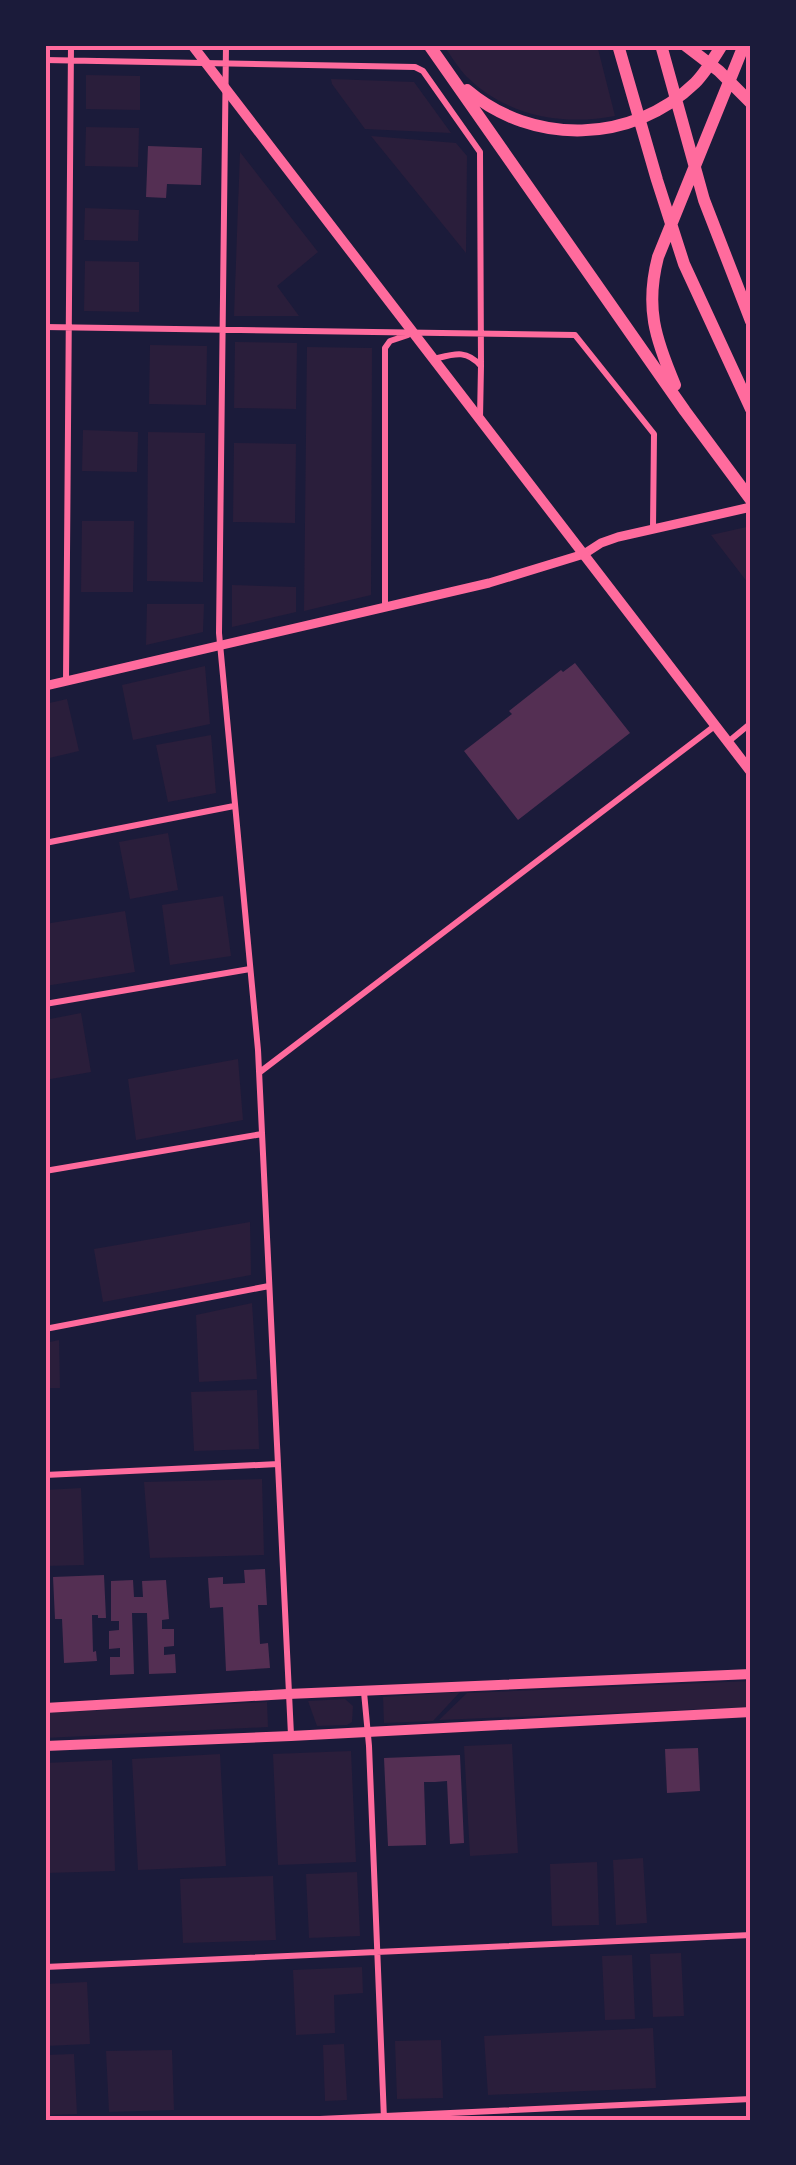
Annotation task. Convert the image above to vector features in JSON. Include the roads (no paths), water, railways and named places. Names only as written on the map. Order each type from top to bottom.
[{"type":"highway","points":[[429,45],[751,504]]},
{"type":"highway","points":[[618,45],[684,264],[751,410]]},
{"type":"highway","points":[[660,45],[704,200],[751,322]]},
{"type":"highway","points":[[684,45],[719,71],[749,101]]},
{"type":"highway","points":[[446,68],[474,96],[508,117],[550,129],[588,131],[626,124],[658,111],[696,82],[722,45]]},
{"type":"highway","points":[[685,411],[654,330],[654,274],[744,45]]},
{"type":"main road","points":[[192,45],[751,772]]},
{"type":"main road","points":[[45,1708],[751,1674]]},
{"type":"main road","points":[[45,1746],[751,1712]]},
{"type":"street","points":[[66,682],[71,45]]},
{"type":"street","points":[[226,45],[220,646],[260,1072],[291,1736]]},
{"type":"street","points":[[45,60],[402,66],[423,71],[480,152],[480,419]]},
{"type":"street","points":[[45,327],[575,335],[654,434],[653,528]]},
{"type":"street","points":[[385,608],[385,348],[390,341],[414,334]]},
{"type":"street","points":[[434,359],[464,353],[481,366]]},
{"type":"street","points":[[45,686],[489,583],[584,554],[602,543],[751,504]]},
{"type":"street","points":[[728,742],[751,723]]},
{"type":"street","points":[[260,1072],[716,726]]},
{"type":"street","points":[[45,842],[234,806]]},
{"type":"street","points":[[45,1004],[250,969]]},
{"type":"street","points":[[45,1171],[262,1134]]},
{"type":"street","points":[[45,1329],[269,1286]]},
{"type":"street","points":[[45,1475],[278,1464]]},
{"type":"street","points":[[364,1692],[384,2118]]},
{"type":"street","points":[[45,1967],[751,1935]]},
{"type":"street","points":[[298,2120],[751,2099]]}]
